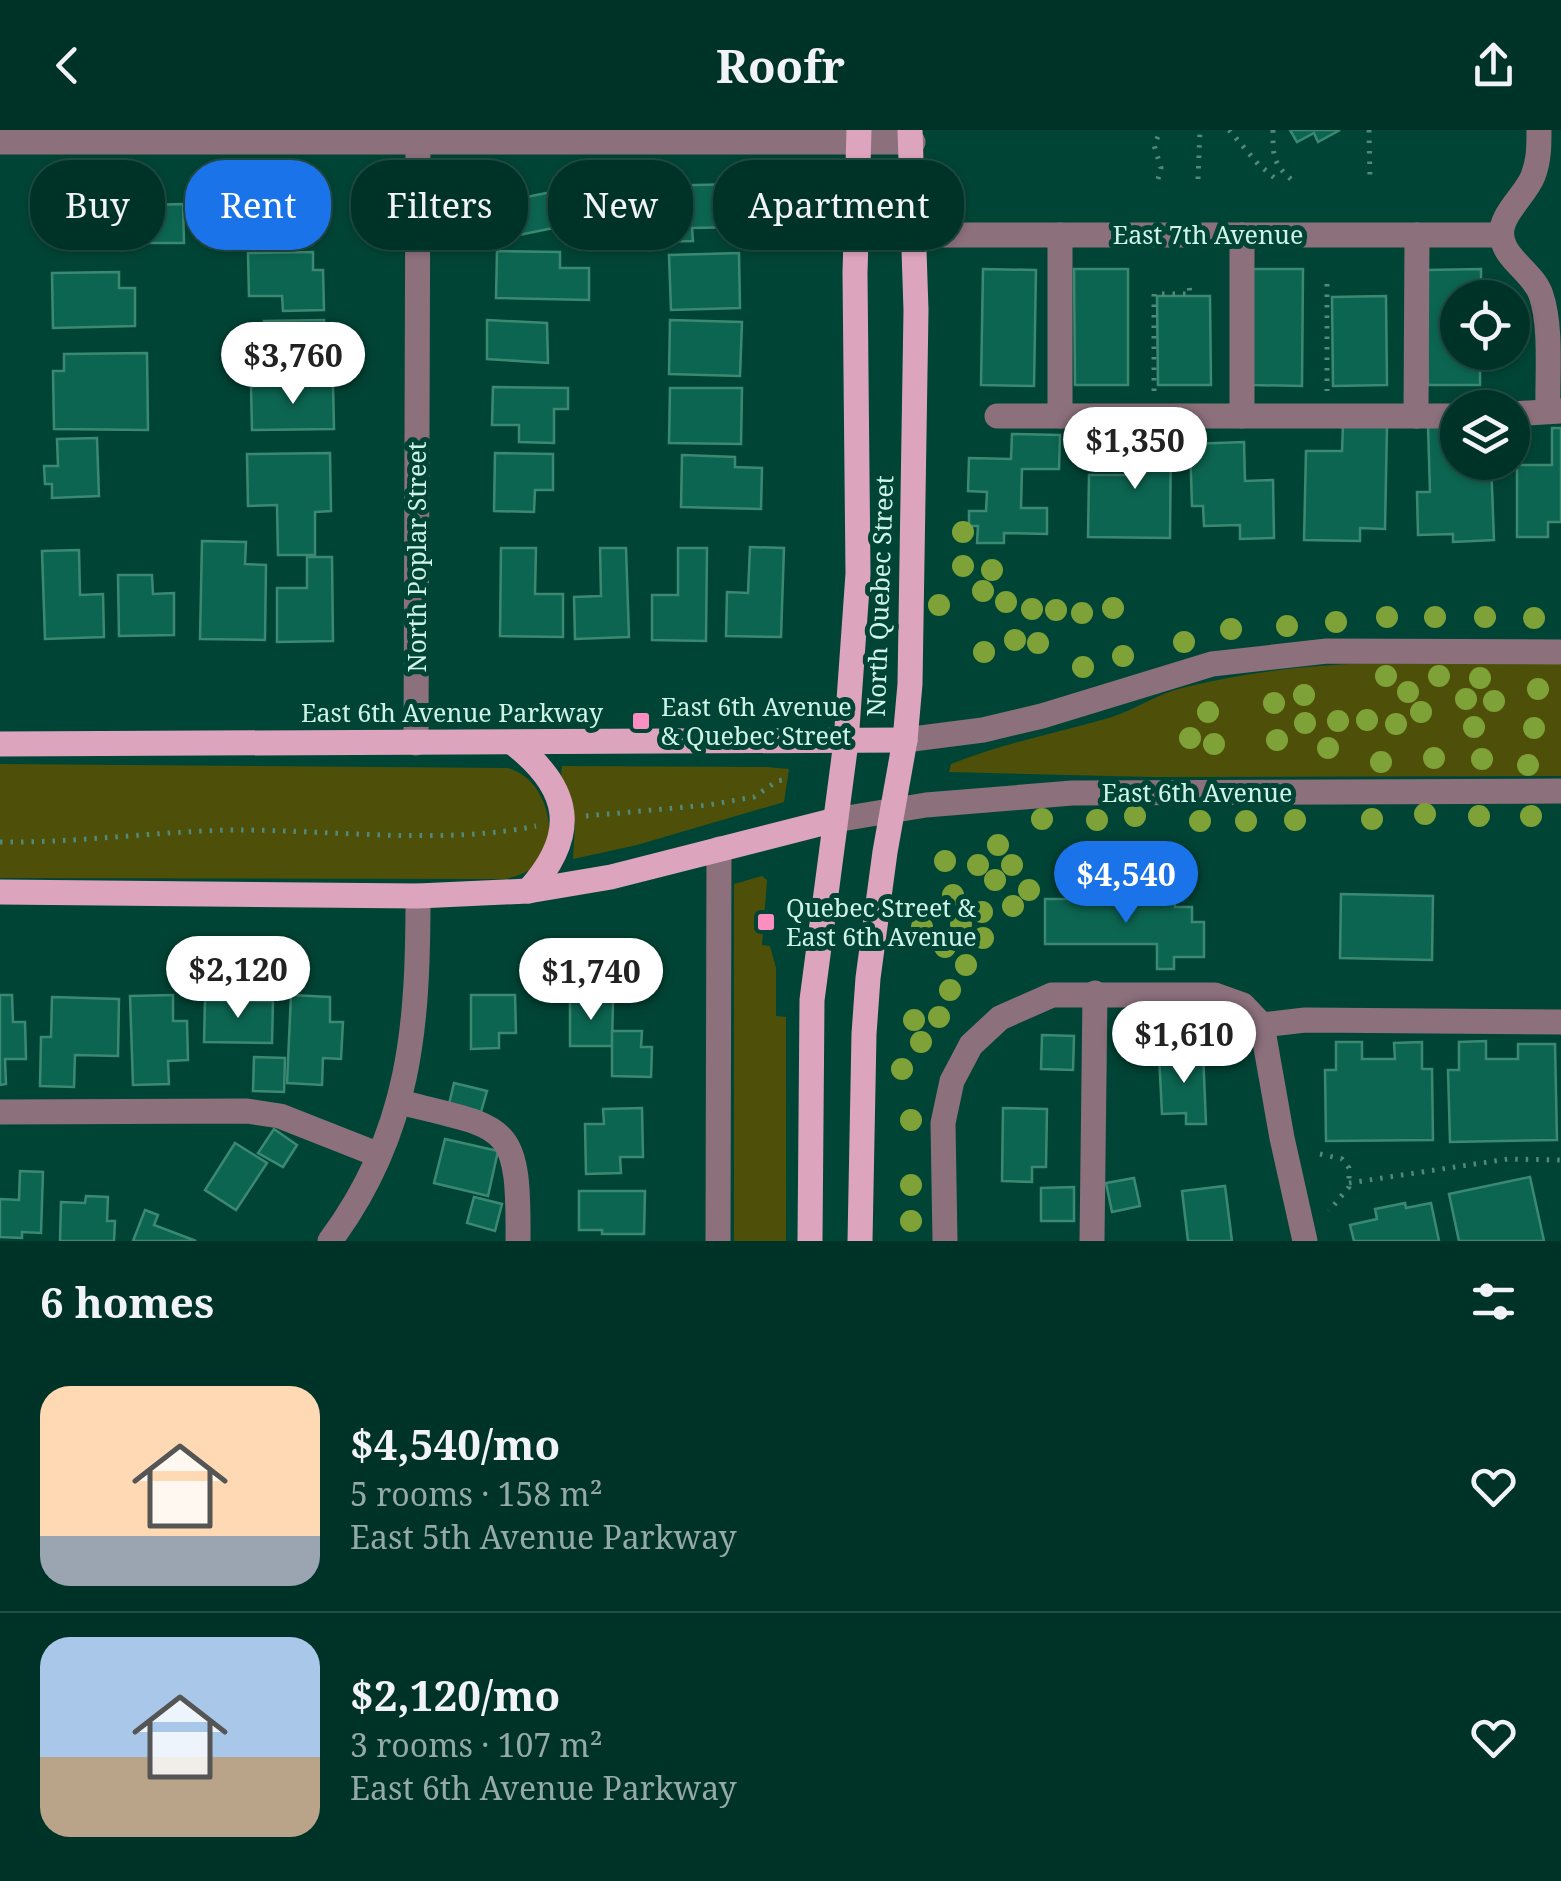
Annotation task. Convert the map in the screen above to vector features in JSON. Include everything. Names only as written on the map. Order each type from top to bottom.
[{"type":"main road","name":"North Quebec Street","points":[[810,1241],[812,1000],[846,742],[858,574],[855,273],[859,136]]},
{"type":"main road","name":"North Quebec Street","points":[[860,1241],[864,1034],[883,865],[905,740],[912,590],[915,250]]},
{"type":"main road","name":"East 6th Avenue Parkway","points":[[0,744],[905,740]]},
{"type":"main road","points":[[513,743],[549,775],[557,789],[562,820],[551,860],[528,891]]},
{"type":"main road","points":[[0,892],[418,896],[528,891],[610,877],[835,820]]},
{"type":"street","points":[[1539,130],[1538,161],[1532,180],[1511,210],[1501,236],[1541,294],[1554,411]]},
{"type":"street","points":[[0,142],[418,136],[911,136]]},
{"type":"street","name":"North Poplar Street","points":[[416,743],[418,136]]},
{"type":"street","name":"East 7th Avenue","points":[[964,235],[1501,236]]},
{"type":"street","points":[[1060,235],[1060,416]]},
{"type":"street","points":[[1242,235],[1242,416]]},
{"type":"street","points":[[1416,416],[1417,236]]},
{"type":"street","points":[[996,416],[1440,416]]},
{"type":"street","points":[[905,740],[982,730],[1042,716],[1212,664],[1327,652],[1561,652]]},
{"type":"street","name":"East 6th Avenue","points":[[835,820],[893,810],[1072,793],[1561,792]]},
{"type":"street","points":[[718,1241],[719,850]]},
{"type":"street","points":[[330,1241],[365,1188],[407,1075],[416,1004],[418,896]]},
{"type":"street","points":[[1092,1241],[1095,993]]},
{"type":"street","points":[[945,1241],[944,1124],[952,1080],[971,1046],[1000,1018],[1023,1005],[1052,995],[1095,993],[1215,995],[1243,1005],[1262,1026],[1306,1241]]},
{"type":"street","points":[[1262,1026],[1305,1020],[1561,1022]]},
{"type":"street","points":[[398,1102],[480,1122],[508,1144],[518,1184],[518,1241]]},
{"type":"street","points":[[0,1112],[247,1111],[280,1116],[379,1155]]},
{"type":"path","points":[[1158,179],[1161,168],[1154,145],[1161,130]]},
{"type":"path","points":[[1198,179],[1200,130]]},
{"type":"path","points":[[1229,130],[1277,180]]},
{"type":"path","points":[[1273,130],[1272,156],[1276,166],[1292,180]]},
{"type":"path","points":[[1369,130],[1370,181]]},
{"type":"path","points":[[1327,284],[1328,380]]},
{"type":"path","points":[[1154,383],[1154,294],[1190,294],[1189,285]]},
{"type":"path","points":[[0,842],[178,831],[518,830],[599,813],[708,806],[754,797],[777,780],[788,779]]},
{"type":"path","points":[[1320,1154],[1347,1163],[1349,1183],[1343,1198],[1330,1211]]},
{"type":"path","points":[[1349,1183],[1508,1158],[1561,1160]]},
{"type":"shaded area","points":[[1561,662],[1561,776],[1152,777],[949,772],[951,764],[971,757],[1112,717],[1173,691],[1229,678],[1276,670],[1371,663]]},
{"type":"shaded area","points":[[0,764],[507,768],[520,773],[540,795],[549,824],[548,840],[535,866],[506,879],[0,878]]},
{"type":"shaded area","points":[[562,766],[789,769],[784,802],[637,845],[573,859],[575,825]]},
{"type":"shaded area","points":[[762,876],[767,880],[762,945],[770,946],[776,968],[776,1016],[786,1017],[786,1241],[734,1241],[734,884]]},
{"type":"building","points":[[1290,130],[1340,130],[1318,142],[1314,133],[1297,142]]},
{"type":"building","points":[[693,185],[713,185],[713,228],[693,228]]},
{"type":"building","points":[[548,193],[548,229],[528,233],[528,197]]},
{"type":"building","points":[[183,204],[184,243],[165,243],[165,205]]},
{"type":"building","points":[[497,251],[560,252],[560,268],[589,268],[589,300],[496,298]]},
{"type":"building","points":[[313,252],[313,270],[323,270],[324,310],[283,311],[282,296],[249,296],[248,253]]},
{"type":"building","points":[[739,253],[740,308],[671,310],[669,255]]},
{"type":"building","points":[[983,269],[1036,270],[1034,386],[981,385]]},
{"type":"building","points":[[1074,269],[1128,269],[1128,385],[1075,385]]},
{"type":"building","points":[[1251,269],[1303,269],[1302,386],[1251,385]]},
{"type":"building","points":[[1481,269],[1481,280],[1440,280],[1440,370],[1480,370],[1480,385],[1428,385],[1426,270]]},
{"type":"building","points":[[119,272],[119,288],[135,288],[135,326],[53,328],[52,273]]},
{"type":"building","points":[[1157,296],[1210,296],[1211,385],[1158,385]]},
{"type":"building","points":[[1386,296],[1387,385],[1333,386],[1332,297]]},
{"type":"building","points":[[324,320],[325,370],[282,370],[281,359],[264,359],[264,321]]},
{"type":"building","points":[[487,320],[547,323],[548,363],[487,359]]},
{"type":"building","points":[[670,320],[742,322],[740,376],[669,374]]},
{"type":"building","points":[[147,353],[148,430],[54,429],[53,371],[64,371],[64,354]]},
{"type":"building","points":[[333,384],[334,429],[252,430],[251,386]]},
{"type":"building","points":[[493,387],[568,388],[568,409],[554,409],[554,443],[519,442],[519,425],[492,425]]},
{"type":"building","points":[[670,388],[742,388],[741,444],[669,443]]},
{"type":"building","points":[[1343,425],[1387,426],[1385,529],[1360,528],[1360,541],[1304,540],[1306,451],[1342,451]]},
{"type":"building","points":[[1428,426],[1440,426],[1440,480],[1492,480],[1494,540],[1453,542],[1453,534],[1418,535],[1417,492],[1430,492]]},
{"type":"building","points":[[1133,427],[1171,428],[1170,538],[1088,537],[1089,475],[1132,475]]},
{"type":"building","points":[[1552,428],[1561,428],[1561,522],[1548,522],[1548,537],[1517,537],[1517,480],[1530,480],[1530,465],[1552,465]]},
{"type":"building","points":[[1012,434],[1060,435],[1059,469],[1022,469],[1021,508],[1047,508],[1047,534],[1004,533],[1004,543],[977,543],[978,526],[969,526],[969,511],[986,511],[987,492],[968,491],[969,458],[1011,459]]},
{"type":"building","points":[[97,438],[99,496],[52,498],[52,484],[45,484],[44,466],[58,466],[57,439]]},
{"type":"building","points":[[1244,442],[1245,481],[1273,480],[1274,538],[1240,539],[1240,525],[1204,526],[1203,506],[1192,506],[1190,444]]},
{"type":"building","points":[[330,453],[331,511],[315,512],[315,555],[278,555],[277,505],[248,506],[247,454]]},
{"type":"building","points":[[495,453],[553,454],[553,490],[535,490],[534,512],[494,511]]},
{"type":"building","points":[[682,455],[735,457],[735,467],[762,468],[761,509],[681,507]]},
{"type":"building","points":[[202,541],[246,542],[245,564],[266,565],[265,640],[200,639]]},
{"type":"building","points":[[750,547],[784,548],[781,637],[726,636],[727,592],[748,593]]},
{"type":"building","points":[[501,548],[536,548],[535,594],[563,594],[563,637],[500,636]]},
{"type":"building","points":[[600,548],[626,548],[629,637],[575,639],[574,597],[601,596]]},
{"type":"building","points":[[678,548],[707,548],[706,641],[652,640],[652,595],[678,595]]},
{"type":"building","points":[[79,550],[80,595],[103,594],[104,637],[45,639],[42,551]]},
{"type":"building","points":[[307,557],[332,557],[333,641],[277,642],[277,588],[307,588]]},
{"type":"building","points":[[118,575],[152,575],[153,594],[174,593],[174,635],[119,636]]},
{"type":"building","points":[[1341,894],[1433,896],[1432,960],[1340,958]]},
{"type":"building","points":[[1045,899],[1175,899],[1175,907],[1192,907],[1192,922],[1204,922],[1204,957],[1174,957],[1174,969],[1157,969],[1157,944],[1045,944]]},
{"type":"building","points":[[0,995],[12,995],[13,1022],[25,1022],[26,1059],[5,1059],[6,1084],[0,1085]]},
{"type":"building","points":[[173,995],[173,1021],[187,1021],[188,1060],[168,1061],[169,1084],[133,1085],[130,996]]},
{"type":"building","points":[[291,995],[330,997],[330,1022],[343,1022],[341,1059],[323,1058],[322,1085],[287,1083]]},
{"type":"building","points":[[471,995],[515,995],[516,1033],[499,1033],[499,1048],[471,1049]]},
{"type":"building","points":[[52,997],[119,999],[118,1056],[75,1055],[74,1087],[40,1086],[41,1037],[51,1037]]},
{"type":"building","points":[[205,1000],[273,1001],[272,1043],[204,1042]]},
{"type":"building","points":[[570,1001],[613,1001],[612,1046],[570,1046]]},
{"type":"building","points":[[612,1031],[642,1031],[641,1047],[652,1047],[651,1077],[612,1076]]},
{"type":"building","points":[[1042,1035],[1074,1036],[1073,1070],[1041,1069]]},
{"type":"building","points":[[1486,1041],[1486,1059],[1518,1059],[1518,1044],[1555,1044],[1557,1140],[1450,1142],[1448,1070],[1459,1070],[1459,1042]]},
{"type":"building","points":[[1336,1042],[1362,1042],[1362,1059],[1395,1059],[1394,1043],[1422,1042],[1422,1069],[1432,1069],[1433,1140],[1326,1141],[1325,1070],[1336,1070]]},
{"type":"building","points":[[1203,1052],[1206,1124],[1186,1124],[1186,1113],[1162,1114],[1159,1055]]},
{"type":"building","points":[[254,1057],[285,1058],[284,1092],[253,1091]]},
{"type":"building","points":[[454,1083],[487,1091],[481,1112],[449,1104]]},
{"type":"building","points":[[642,1108],[643,1157],[620,1157],[621,1173],[586,1174],[585,1124],[604,1124],[603,1109]]},
{"type":"building","points":[[1003,1108],[1047,1109],[1046,1167],[1032,1167],[1032,1182],[1002,1181]]},
{"type":"building","points":[[274,1129],[297,1145],[283,1167],[258,1153]]},
{"type":"building","points":[[445,1139],[498,1151],[488,1196],[434,1183]]},
{"type":"building","points":[[235,1143],[267,1163],[236,1210],[205,1190]]},
{"type":"building","points":[[20,1171],[43,1172],[41,1233],[22,1232],[22,1238],[0,1237],[0,1199],[19,1200]]},
{"type":"building","points":[[1530,1177],[1544,1241],[1459,1241],[1449,1194]]},
{"type":"building","points":[[1134,1178],[1140,1206],[1112,1212],[1106,1183]]},
{"type":"building","points":[[1225,1186],[1232,1241],[1188,1241],[1182,1191]]},
{"type":"building","points":[[1074,1187],[1074,1221],[1041,1221],[1041,1188]]},
{"type":"building","points":[[579,1191],[645,1191],[644,1234],[579,1230]]},
{"type":"building","points":[[86,1196],[108,1197],[107,1221],[115,1221],[114,1241],[60,1241],[61,1202],[85,1203]]},
{"type":"building","points":[[474,1197],[502,1204],[495,1231],[467,1223]]},
{"type":"building","points":[[1405,1203],[1406,1208],[1431,1203],[1439,1241],[1354,1241],[1350,1225],[1377,1219],[1375,1209]]},
{"type":"building","points":[[145,1210],[158,1215],[154,1225],[196,1241],[133,1241]]},
{"type":"place","name":"East 6th Avenue & Quebec Street","points":[[641,721]]},
{"type":"place","name":"Quebec Street & East 6th Avenue","points":[[766,922]]}]
